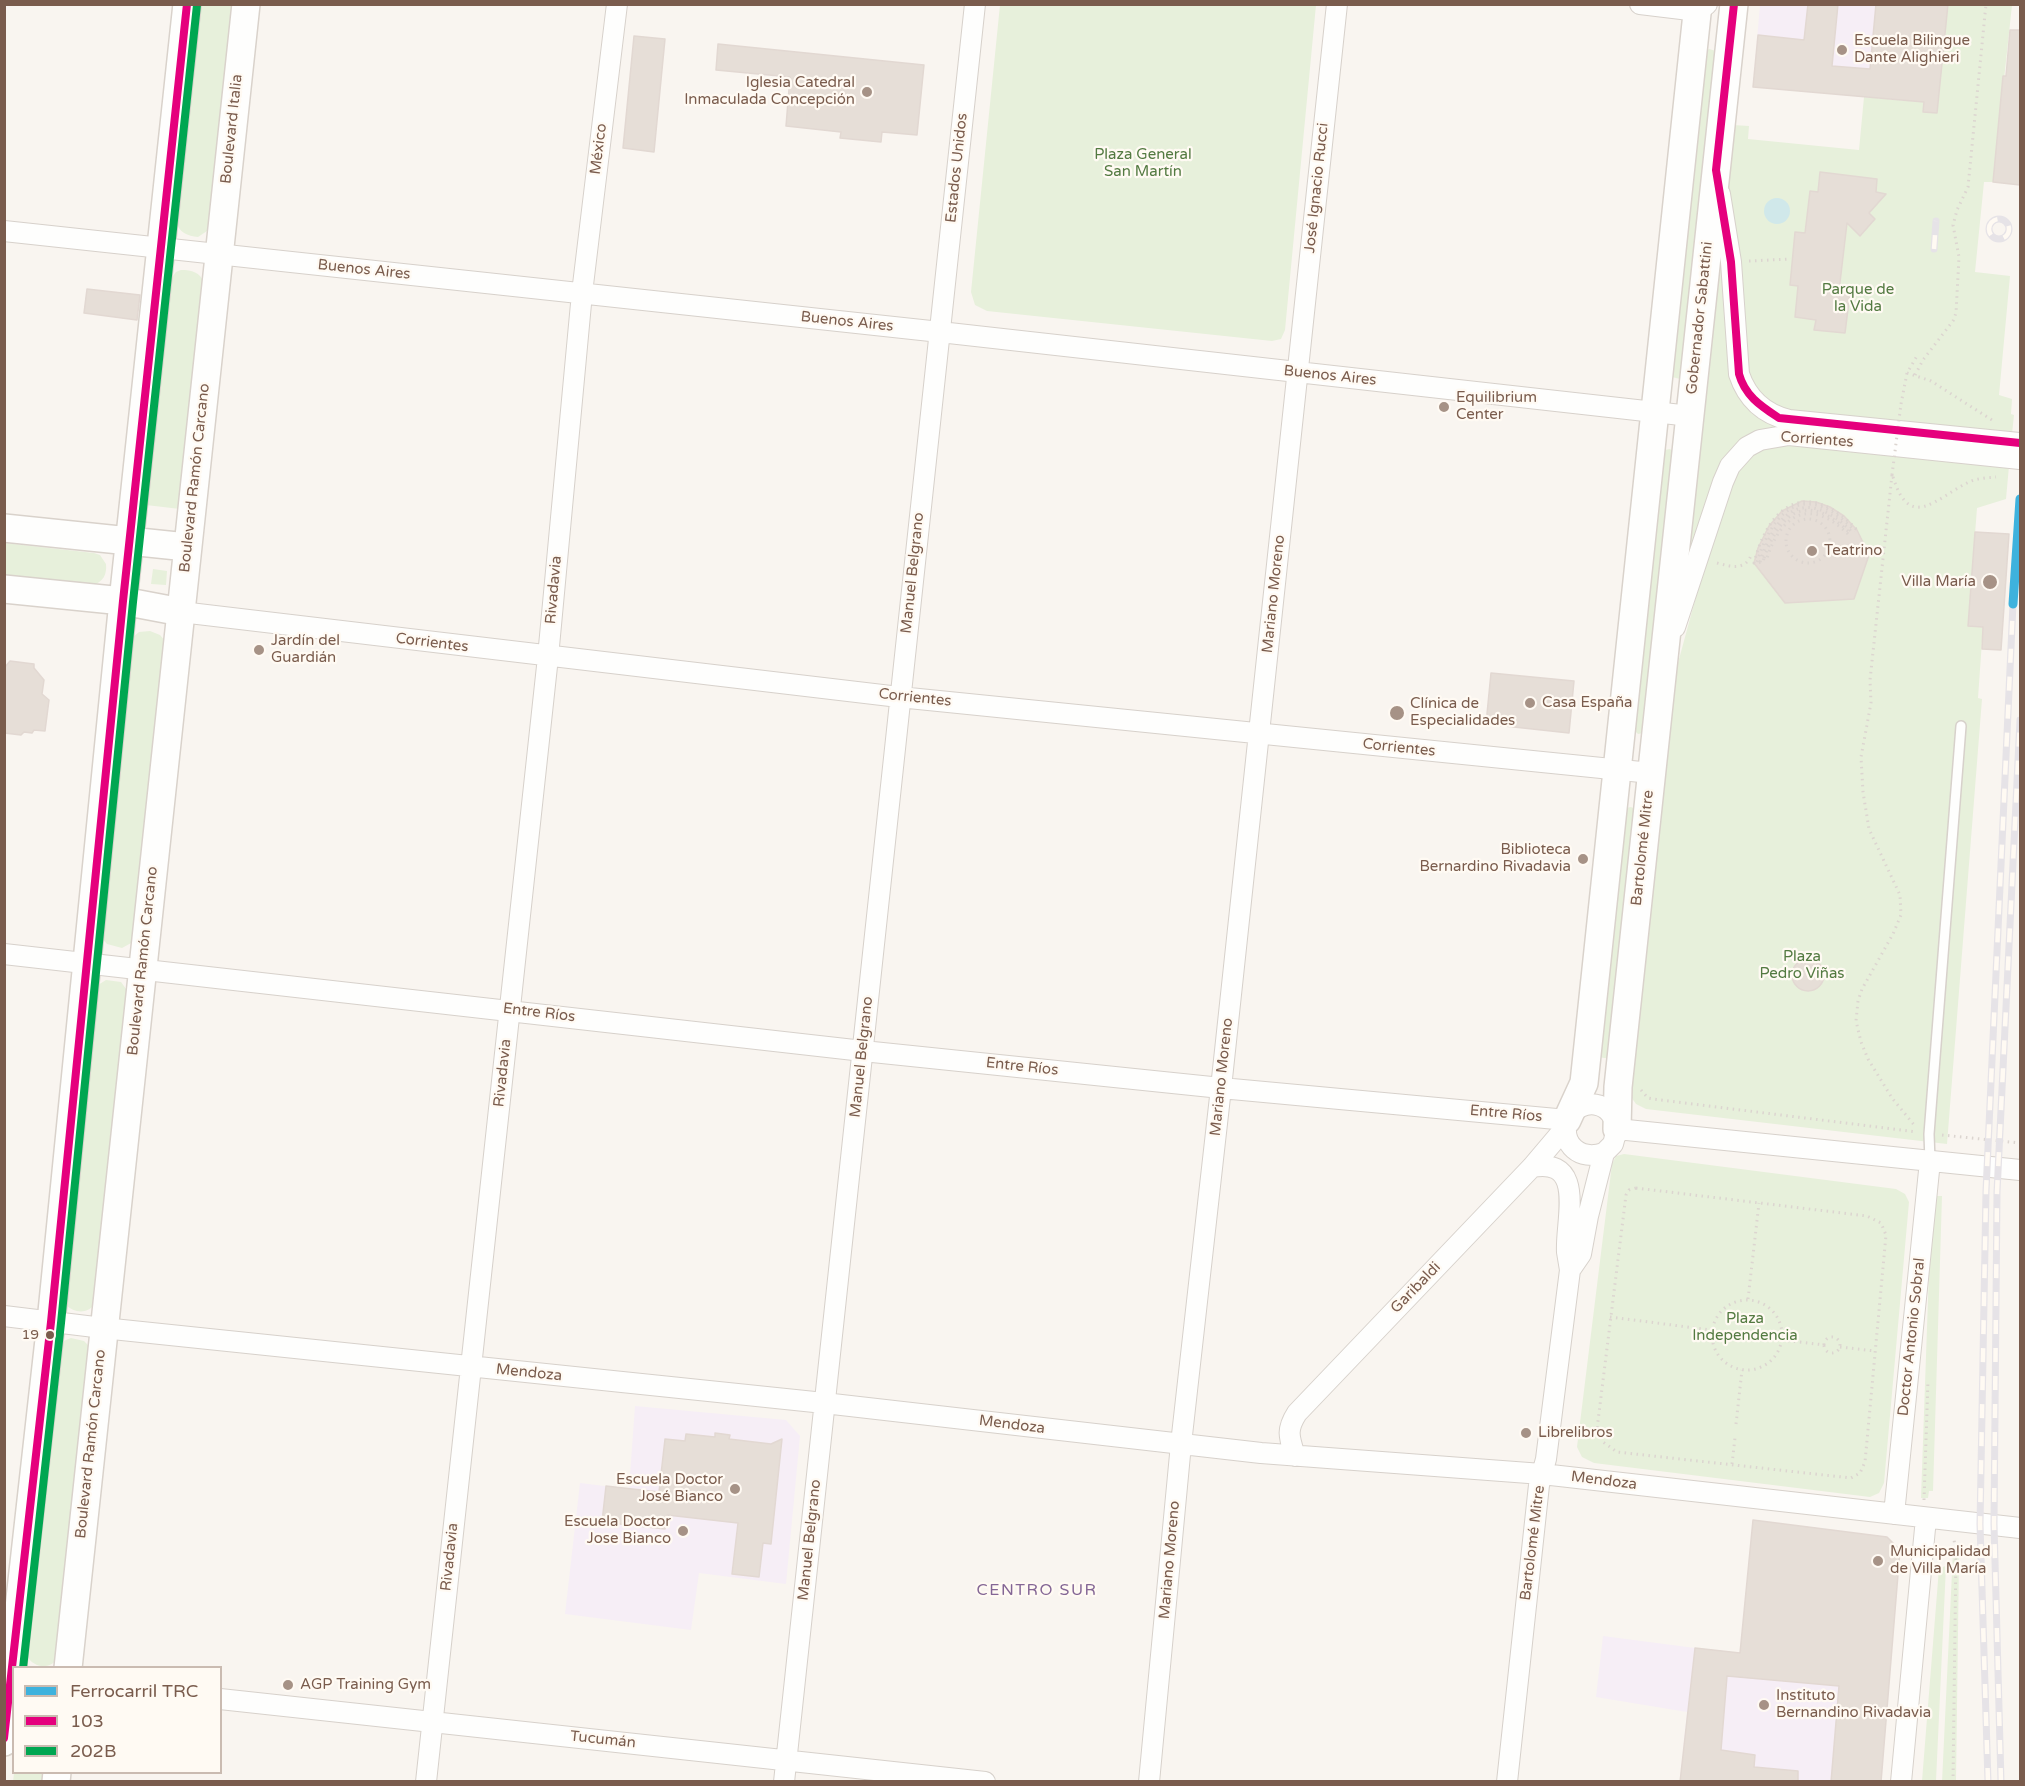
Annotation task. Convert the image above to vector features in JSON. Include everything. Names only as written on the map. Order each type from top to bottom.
[{"type":"main road","points":[[4,1742],[51,1322],[129,541],[187,4]]},
{"type":"main road","name":"Boulevard Italia","points":[[218,254],[246,4]]},
{"type":"main road","name":"Gobernador Sabattini","points":[[1689,416],[1734,4]]},
{"type":"main road","points":[[1566,1124],[1584,1083],[1701,7]]},
{"type":"main road","points":[[1696,38],[1714,30],[1730,41]]},
{"type":"main road","name":"Boulevard Ramón Carcano","points":[[68,1666],[218,254]]},
{"type":"main road","name":"Bartolomé Mitre","points":[[1617,1129],[1618,1087],[1689,416]]},
{"type":"main road","points":[[4,528],[187,548]]},
{"type":"main road","points":[[4,589],[123,601],[181,612]]},
{"type":"street","name":"México","points":[[582,293],[616,4]]},
{"type":"street","name":"Estados Unidos","points":[[940,332],[975,4]]},
{"type":"street","name":"José Ignacio Rucci","points":[[1298,372],[1337,4]]},
{"type":"street","points":[[1640,4],[1701,7]]},
{"type":"street","points":[[1716,170],[1731,262],[1739,374],[1742,384],[1756,403],[1773,414],[1789,420],[2020,451]]},
{"type":"street","name":"Buenos Aires","points":[[4,231],[1689,416]]},
{"type":"street","name":"Rivadavia","points":[[426,1782],[548,657],[582,293]]},
{"type":"street","name":"Manuel Belgrano","points":[[784,1782],[940,332]]},
{"type":"street","name":"Mariano Moreno","points":[[1149,1782],[1181,1444],[1298,372]]},
{"type":"street","name":"Corrientes","points":[[1662,669],[1723,482],[1730,466],[1747,447],[1760,440],[1789,435],[2020,451]]},
{"type":"street","name":"Corrientes","points":[[181,612],[899,697],[1651,773]]},
{"type":"street","name":"Entre Ríos","points":[[4,954],[863,1051],[1566,1124]]},
{"type":"street","points":[[1604,1152],[1588,1156],[1574,1149],[1569,1143],[1566,1124],[1576,1109],[1583,1105],[1595,1104],[1608,1111],[1613,1116],[1617,1129],[2020,1170]]},
{"type":"street","name":"Garibaldi","points":[[1294,1456],[1289,1436],[1290,1424],[1297,1413],[1532,1167],[1566,1124]]},
{"type":"street","name":"Bartolomé Mitre","points":[[1570,1270],[1581,1254],[1604,1152],[1613,1144],[1617,1129]]},
{"type":"street","name":"Doctor Antonio Sobral","points":[[1894,1514],[1930,1161]]},
{"type":"street","name":"Bartolomé Mitre","points":[[1507,1782],[1539,1485],[1546,1459],[1570,1270],[1567,1251],[1570,1212],[1569,1184],[1564,1176],[1553,1167],[1543,1165],[1532,1167]]},
{"type":"street","name":"Mendoza","points":[[4,1316],[824,1403],[1294,1456],[1542,1474],[2020,1528]]},
{"type":"street","points":[[1901,1782],[1926,1518]]},
{"type":"street","name":"Tucumán","points":[[222,1699],[985,1782]]},
{"type":"lane","points":[[1930,1161],[1925,1133],[1961,726]]},
{"type":"path","points":[[1915,375],[1923,360],[1953,321],[1956,313],[1959,261],[1953,225],[1968,187],[1986,4]]},
{"type":"path","points":[[1744,261],[1791,259]]},
{"type":"path","points":[[1917,356],[1907,373],[1901,404],[1870,680],[1871,703],[1861,757],[1863,792],[1869,829],[1900,895],[1901,915],[1862,989],[1856,1021],[1861,1042],[1878,1076],[1892,1098],[1925,1133]]},
{"type":"path","points":[[1907,373],[1931,381],[1992,420],[2002,421]]},
{"type":"path","points":[[1892,475],[1905,501],[1922,508],[1972,480],[1996,477]]},
{"type":"path","points":[[1802,501],[1816,502],[1830,507],[1844,516],[1853,532],[1824,516],[1803,513],[1784,526],[1773,542],[1767,558],[1759,562],[1754,562],[1769,526],[1782,511],[1802,501]]},
{"type":"path","points":[[1811,519],[1826,528],[1830,546],[1828,552],[1820,560],[1803,563],[1789,552],[1786,542],[1787,534],[1796,522],[1811,519]]},
{"type":"path","points":[[1698,558],[1738,567],[1748,562],[1752,553]]},
{"type":"path","points":[[1639,1083],[1640,1089],[1648,1098],[1653,1099],[2020,1143]]},
{"type":"path","points":[[1636,1188],[1759,1203],[1867,1216],[1881,1224],[1886,1235],[1865,1462],[1860,1473],[1851,1478],[1617,1452],[1604,1442],[1597,1428],[1626,1195],[1629,1190],[1636,1188]]},
{"type":"path","points":[[1748,1299],[1759,1203]]},
{"type":"path","points":[[1748,1299],[1759,1301],[1777,1316],[1782,1328],[1782,1340],[1771,1361],[1761,1368],[1742,1370],[1727,1365],[1719,1357],[1713,1347],[1711,1330],[1718,1314],[1726,1306],[1748,1299]]},
{"type":"path","points":[[1610,1317],[1711,1330]]},
{"type":"path","points":[[1833,1338],[1839,1342],[1840,1347],[1838,1351],[1831,1353],[1826,1350],[1826,1341],[1833,1338]]},
{"type":"path","points":[[1782,1340],[1825,1345]]},
{"type":"path","points":[[1840,1347],[1875,1351]]},
{"type":"path","points":[[1736,1425],[1742,1370]]},
{"type":"path","points":[[1929,1373],[1924,1504],[1930,1508],[1945,1511],[1956,1551],[1953,1782]]},
{"type":"path","points":[[1732,1464],[1735,1438]]},
{"type":"shaded area","name":"Escuela Bilingue Dante Alighieri","points":[[1760,5],[1933,5],[1924,102],[1753,87]]},
{"type":"shaded area","name":"Escuela Doctor Jose Bianco","points":[[635,1406],[786,1420],[800,1436],[786,1584],[699,1573],[691,1630],[565,1614],[580,1483],[629,1489]]},
{"type":"shaded area","name":"Instituto Bernandino Rivadavia","points":[[1603,1636],[1741,1654],[1738,1677],[1889,1690],[1881,1781],[1680,1781],[1687,1712],[1596,1697]]},
{"type":"green space","points":[[199,5],[233,5],[209,227],[198,237],[184,233],[177,222]]},
{"type":"green space","name":"Plaza General San Martín","points":[[1000,5],[1316,5],[1285,330],[1281,339],[1272,341],[987,311],[975,305],[971,292]]},
{"type":"green space","name":"Parque de la Vida","points":[[1933,5],[2012,5],[1993,182],[1984,182],[1975,272],[2010,276],[1999,395],[2012,399],[2011,414],[2014,415],[2012,434],[1788,411],[1767,403],[1747,377],[1726,190],[1733,125],[1749,126],[1748,139],[1859,150],[1864,97],[1923,102]]},
{"type":"green space","points":[[1709,49],[1716,51],[1680,379],[1672,377],[1706,51]]},
{"type":"green space","points":[[1720,242],[1732,373],[1777,424],[1777,429],[1745,439],[1687,566]]},
{"type":"green space","points":[[181,270],[195,272],[204,283],[180,509],[146,505],[170,280],[176,272]]},
{"type":"green space","name":"Plaza Pedro Viñas","points":[[1792,444],[2009,466],[2006,499],[1977,508],[1968,626],[1983,627],[1978,698],[1982,699],[1947,1144],[1646,1109],[1636,1104],[1629,1094],[1672,685],[1707,556],[1731,481],[1750,455],[1768,446]]},
{"type":"green space","points":[[1670,449],[1676,454],[1643,733],[1638,734],[1634,730],[1664,450]]},
{"type":"green space","points":[[5,543],[94,553],[100,555],[106,564],[105,574],[100,582],[94,585],[5,577]]},
{"type":"green space","points":[[153,569],[167,571],[166,585],[151,584]]},
{"type":"green space","points":[[150,631],[160,635],[166,642],[133,942],[122,948],[107,944],[102,938],[132,638],[139,632]]},
{"type":"green space","points":[[1626,808],[1635,809],[1611,1059],[1598,1057]]},
{"type":"green space","points":[[106,980],[121,982],[129,993],[94,1305],[88,1310],[80,1311],[73,1310],[66,1305],[98,985]]},
{"type":"green space","name":"Plaza Independencia","points":[[1624,1154],[1896,1189],[1905,1194],[1909,1202],[1884,1483],[1879,1493],[1870,1497],[1594,1463],[1582,1457],[1577,1447],[1612,1164],[1616,1156]]},
{"type":"green space","points":[[1938,1184],[1937,1196],[1942,1196],[1933,1491],[1929,1491],[1928,1498],[1921,1498],[1932,1185]]},
{"type":"green space","points":[[71,1338],[84,1341],[89,1346],[57,1659],[50,1665],[42,1666],[34,1663],[27,1656],[61,1342]]},
{"type":"green space","points":[[1953,1551],[1961,1551],[1959,1559],[1956,1781],[1942,1782]]},
{"type":"green space","points":[[1946,1566],[1936,1781],[1922,1781],[1939,1568]]},
{"type":"green space","points":[[14,1774],[45,1774],[44,1781],[13,1782]]},
{"type":"water","points":[[1777,198],[1786,202],[1790,211],[1786,220],[1777,224],[1768,220],[1764,211],[1768,202]]},
{"type":"building","name":"Escuela Bilingue Dante Alighieri","points":[[1808,4],[1838,4],[1832,66],[1870,69],[1876,4],[1948,4],[1937,113],[1923,112],[1924,102],[1753,87],[1758,35],[1804,40]]},
{"type":"building","points":[[2010,30],[2020,30],[2020,185],[1993,182],[2003,76],[2006,76]]},
{"type":"building","points":[[634,36],[665,39],[654,152],[623,148]]},
{"type":"building","points":[[718,44],[924,65],[917,135],[882,132],[881,142],[840,138],[841,132],[786,126],[790,77],[716,70]]},
{"type":"building","points":[[1820,172],[1877,179],[1876,192],[1886,194],[1869,213],[1875,219],[1860,236],[1847,223],[1839,291],[1850,293],[1845,333],[1814,330],[1816,320],[1795,317],[1798,286],[1790,285],[1795,232],[1805,233],[1810,191],[1818,192]]},
{"type":"building","points":[[87,289],[140,295],[137,320],[84,313]]},
{"type":"building","name":"Teatrino","points":[[1802,501],[1816,502],[1830,507],[1844,516],[1857,530],[1869,555],[1854,599],[1785,603],[1754,563],[1758,548],[1769,526],[1782,511]]},
{"type":"building","points":[[1975,532],[2009,534],[2001,650],[1982,649],[1983,627],[1968,626]]},
{"type":"building","points":[[10,661],[34,664],[34,668],[44,680],[42,694],[49,700],[45,731],[34,730],[32,733],[24,732],[21,735],[4,733],[4,670]]},
{"type":"building","name":"Casa España","points":[[1491,673],[1574,681],[1569,733],[1486,724]]},
{"type":"building","points":[[1808,959],[1820,963],[1824,975],[1820,987],[1808,991],[1796,987],[1792,975],[1796,963]]},
{"type":"building","points":[[715,1433],[730,1435],[729,1439],[771,1444],[782,1439],[771,1544],[763,1543],[759,1577],[732,1574],[738,1523],[667,1515],[665,1529],[602,1522],[606,1486],[659,1492],[665,1439],[685,1441],[686,1434],[715,1437]]},
{"type":"building","points":[[1753,1520],[1887,1537],[1900,1550],[1881,1782],[1831,1782],[1839,1686],[1727,1676],[1721,1750],[1755,1755],[1754,1767],[1798,1771],[1798,1782],[1680,1782],[1695,1648],[1740,1653]]},
{"type":"railway","points":[[1999,219],[2006,222],[2009,229],[2006,236],[1999,239],[1992,236],[1989,229],[1992,222],[1999,219]]},
{"type":"railway","points":[[1934,249],[1936,221]]},
{"type":"railway","points":[[1988,1782],[1980,1524],[1986,1191],[2013,604]]},
{"type":"railway","points":[[2001,1782],[1994,1524],[1997,1192],[2020,720]]},
{"type":"rail line","name":"TRC","points":[[2013,604],[2020,499]]},
{"type":"transit line","name":"103","points":[[12,1666],[51,1322],[123,601],[187,4]]},
{"type":"transit line","name":"103","points":[[1734,4],[1716,170],[1731,262],[1739,374],[1745,388],[1760,405],[1779,418],[2020,443]]},
{"type":"transit line","name":"202B","points":[[23,1666],[61,1323],[133,602],[197,5]]},
{"type":"transit line","name":"103","points":[[4,1738],[12,1667]]},
{"type":"place","name":"Escuela Bilingue Dante Alighieri","points":[[1842,50]]},
{"type":"place","name":"Iglesia Catedral Inmaculada Concepción","points":[[867,92]]},
{"type":"place","name":"Equilibrium Center","points":[[1444,407]]},
{"type":"place","name":"Teatrino","points":[[1812,551]]},
{"type":"place","name":"Villa María","points":[[1990,582]]},
{"type":"place","name":"Jardín del Guardián","points":[[259,650]]},
{"type":"place","name":"Casa España","points":[[1530,703]]},
{"type":"place","name":"Clínica de Especialidades","points":[[1397,713]]},
{"type":"place","name":"Biblioteca Bernardino Rivadavia","points":[[1583,859]]},
{"type":"place","name":"19","points":[[50,1335]]},
{"type":"place","name":"Librelibros","points":[[1526,1433]]},
{"type":"place","name":"Escuela Doctor José Bianco","points":[[735,1489]]},
{"type":"place","name":"Escuela Doctor Jose Bianco","points":[[683,1531]]},
{"type":"place","name":"Municipalidad de Villa María","points":[[1878,1561]]},
{"type":"place","name":"AGP Training Gym","points":[[288,1685]]},
{"type":"place","name":"Instituto Bernandino Rivadavia","points":[[1764,1705]]},
{"type":"district","name":"CENTRO SUR","points":[[1037,1591]]}]
